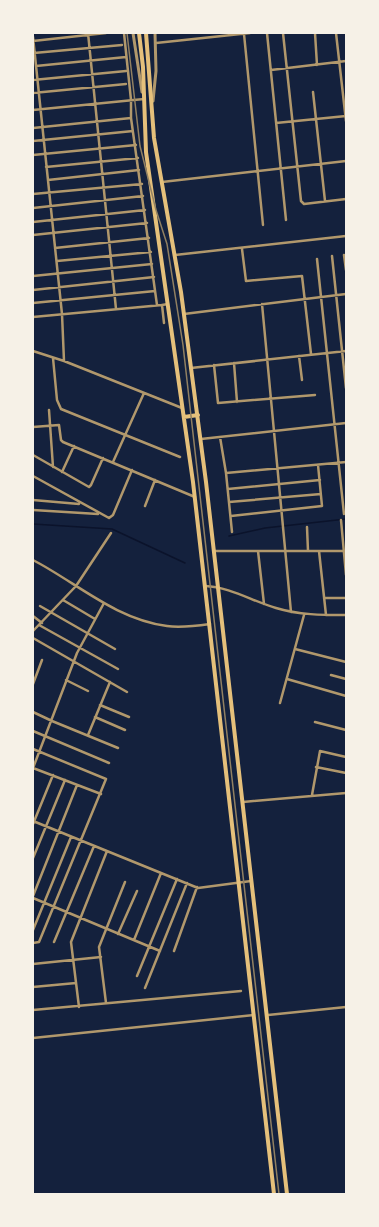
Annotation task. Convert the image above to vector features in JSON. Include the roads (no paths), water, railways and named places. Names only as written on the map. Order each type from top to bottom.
[{"type":"highway","points":[[139,33],[143,67],[146,152],[195,497],[274,1194]]},
{"type":"highway","points":[[146,33],[150,66],[154,138],[184,314],[201,439],[268,1015],[287,1194]]},
{"type":"highway","points":[[184,417],[198,415]]},
{"type":"street","points":[[33,41],[106,33]]},
{"type":"street","points":[[124,33],[131,100],[131,118],[142,184],[157,305]]},
{"type":"street","points":[[33,110],[144,99],[134,33]]},
{"type":"street","points":[[152,104],[156,71],[155,33]]},
{"type":"street","points":[[156,43],[250,33]]},
{"type":"street","points":[[267,33],[286,220]]},
{"type":"street","points":[[283,33],[302,203],[346,199]]},
{"type":"street","points":[[315,33],[317,65]]},
{"type":"street","points":[[336,33],[346,121]]},
{"type":"street","points":[[88,34],[116,309]]},
{"type":"street","points":[[244,34],[263,225]]},
{"type":"street","points":[[33,37],[61,300],[64,361]]},
{"type":"street","points":[[34,53],[122,45]]},
{"type":"street","points":[[36,66],[126,57]]},
{"type":"street","points":[[271,70],[346,61]]},
{"type":"street","points":[[33,80],[126,71]]},
{"type":"street","points":[[33,93],[126,84]]},
{"type":"street","points":[[313,92],[325,201]]},
{"type":"street","points":[[276,124],[346,116]]},
{"type":"street","points":[[33,128],[131,118]]},
{"type":"street","points":[[33,141],[134,131]]},
{"type":"street","points":[[33,154],[136,145]]},
{"type":"street","points":[[46,167],[138,158]]},
{"type":"street","points":[[162,182],[346,161]]},
{"type":"street","points":[[48,180],[140,170]]},
{"type":"street","points":[[33,194],[142,184]]},
{"type":"street","points":[[33,208],[143,196]]},
{"type":"street","points":[[33,222],[145,210]]},
{"type":"street","points":[[33,235],[147,223]]},
{"type":"street","points":[[174,255],[346,236]]},
{"type":"street","points":[[55,248],[149,238]]},
{"type":"street","points":[[242,248],[245,280],[248,282],[300,275],[303,278],[311,354]]},
{"type":"street","points":[[57,261],[150,252]]},
{"type":"street","points":[[344,255],[346,270]]},
{"type":"street","points":[[332,256],[346,388]]},
{"type":"street","points":[[317,258],[344,514]]},
{"type":"street","points":[[33,276],[152,264]]},
{"type":"street","points":[[33,290],[154,277]]},
{"type":"street","points":[[33,303],[156,291]]},
{"type":"street","points":[[184,314],[346,294]]},
{"type":"street","points":[[33,317],[168,304]]},
{"type":"street","points":[[262,304],[266,360],[292,612]]},
{"type":"street","points":[[162,305],[164,323]]},
{"type":"street","points":[[191,368],[346,350]]},
{"type":"street","points":[[33,351],[64,361],[183,408]]},
{"type":"street","points":[[299,356],[302,380]]},
{"type":"street","points":[[53,358],[58,405],[62,409],[180,457]]},
{"type":"street","points":[[234,363],[237,402]]},
{"type":"street","points":[[214,365],[218,403],[270,400],[315,395]]},
{"type":"street","points":[[113,462],[144,393]]},
{"type":"street","points":[[49,410],[53,467]]},
{"type":"street","points":[[201,439],[346,423]]},
{"type":"street","points":[[33,427],[59,425],[62,441],[195,497]]},
{"type":"street","points":[[220,437],[226,473],[232,532]]},
{"type":"street","points":[[62,472],[74,446]]},
{"type":"street","points":[[33,455],[88,488],[91,485],[103,458]]},
{"type":"street","points":[[226,473],[346,462]]},
{"type":"street","points":[[230,516],[322,506],[318,465]]},
{"type":"street","points":[[33,476],[100,515],[109,518],[113,516],[132,470]]},
{"type":"street","points":[[145,506],[155,480]]},
{"type":"street","points":[[228,489],[320,480]]},
{"type":"street","points":[[229,502],[321,494]]},
{"type":"street","points":[[33,500],[81,504]]},
{"type":"street","points":[[33,510],[100,515]]},
{"type":"street","points":[[341,520],[346,575]]},
{"type":"street","points":[[306,527],[308,551]]},
{"type":"street","points":[[33,631],[52,613],[76,586],[111,533]]},
{"type":"street","points":[[214,551],[345,551]]},
{"type":"street","points":[[258,551],[264,604]]},
{"type":"street","points":[[318,551],[326,615]]},
{"type":"street","points":[[33,560],[130,617],[166,626],[210,624]]},
{"type":"street","points":[[205,586],[218,586],[264,604],[304,615],[346,615]]},
{"type":"street","points":[[324,598],[346,598]]},
{"type":"street","points":[[64,600],[96,619]]},
{"type":"street","points":[[101,794],[33,768],[74,660],[104,603]]},
{"type":"street","points":[[40,606],[115,649]]},
{"type":"street","points":[[280,703],[304,615]]},
{"type":"street","points":[[33,616],[42,623]]},
{"type":"street","points":[[39,625],[118,669]]},
{"type":"street","points":[[33,638],[74,660],[127,692]]},
{"type":"street","points":[[295,649],[346,662]]},
{"type":"street","points":[[33,684],[42,660]]},
{"type":"street","points":[[331,675],[346,679]]},
{"type":"street","points":[[287,679],[346,696]]},
{"type":"street","points":[[66,680],[88,690]]},
{"type":"street","points":[[88,735],[110,682]]},
{"type":"street","points":[[100,705],[129,717]]},
{"type":"street","points":[[33,712],[118,748]]},
{"type":"street","points":[[95,717],[125,730]]},
{"type":"street","points":[[315,722],[346,730]]},
{"type":"street","points":[[33,731],[109,763]]},
{"type":"street","points":[[33,749],[106,778],[82,841],[39,942],[33,943]]},
{"type":"street","points":[[312,796],[320,751],[346,757]]},
{"type":"street","points":[[316,767],[346,773]]},
{"type":"street","points":[[53,775],[33,822],[197,887],[252,881]]},
{"type":"street","points":[[33,858],[65,780]]},
{"type":"street","points":[[77,785],[33,897],[43,903],[160,951]]},
{"type":"street","points":[[243,802],[346,793]]},
{"type":"street","points":[[33,930],[71,836]]},
{"type":"street","points":[[54,942],[94,846]]},
{"type":"street","points":[[78,1006],[72,942],[80,918],[108,851]]},
{"type":"street","points":[[134,940],[161,873]]},
{"type":"street","points":[[137,976],[177,879]]},
{"type":"street","points":[[106,1003],[100,947],[106,928],[125,882]]},
{"type":"street","points":[[145,988],[187,883]]},
{"type":"street","points":[[174,951],[197,887]]},
{"type":"street","points":[[118,934],[137,891]]},
{"type":"street","points":[[33,964],[101,957]]},
{"type":"street","points":[[33,987],[76,983]]},
{"type":"street","points":[[33,1010],[241,991]]},
{"type":"street","points":[[268,1015],[346,1007]]},
{"type":"street","points":[[33,1038],[254,1015]]},
{"type":"waterway","points":[[229,536],[265,528],[346,519]]},
{"type":"waterway","points":[[33,524],[112,529],[185,563]]},
{"type":"railway","points":[[127,33],[140,146],[156,210],[167,244],[183,345],[279,1194]]}]
